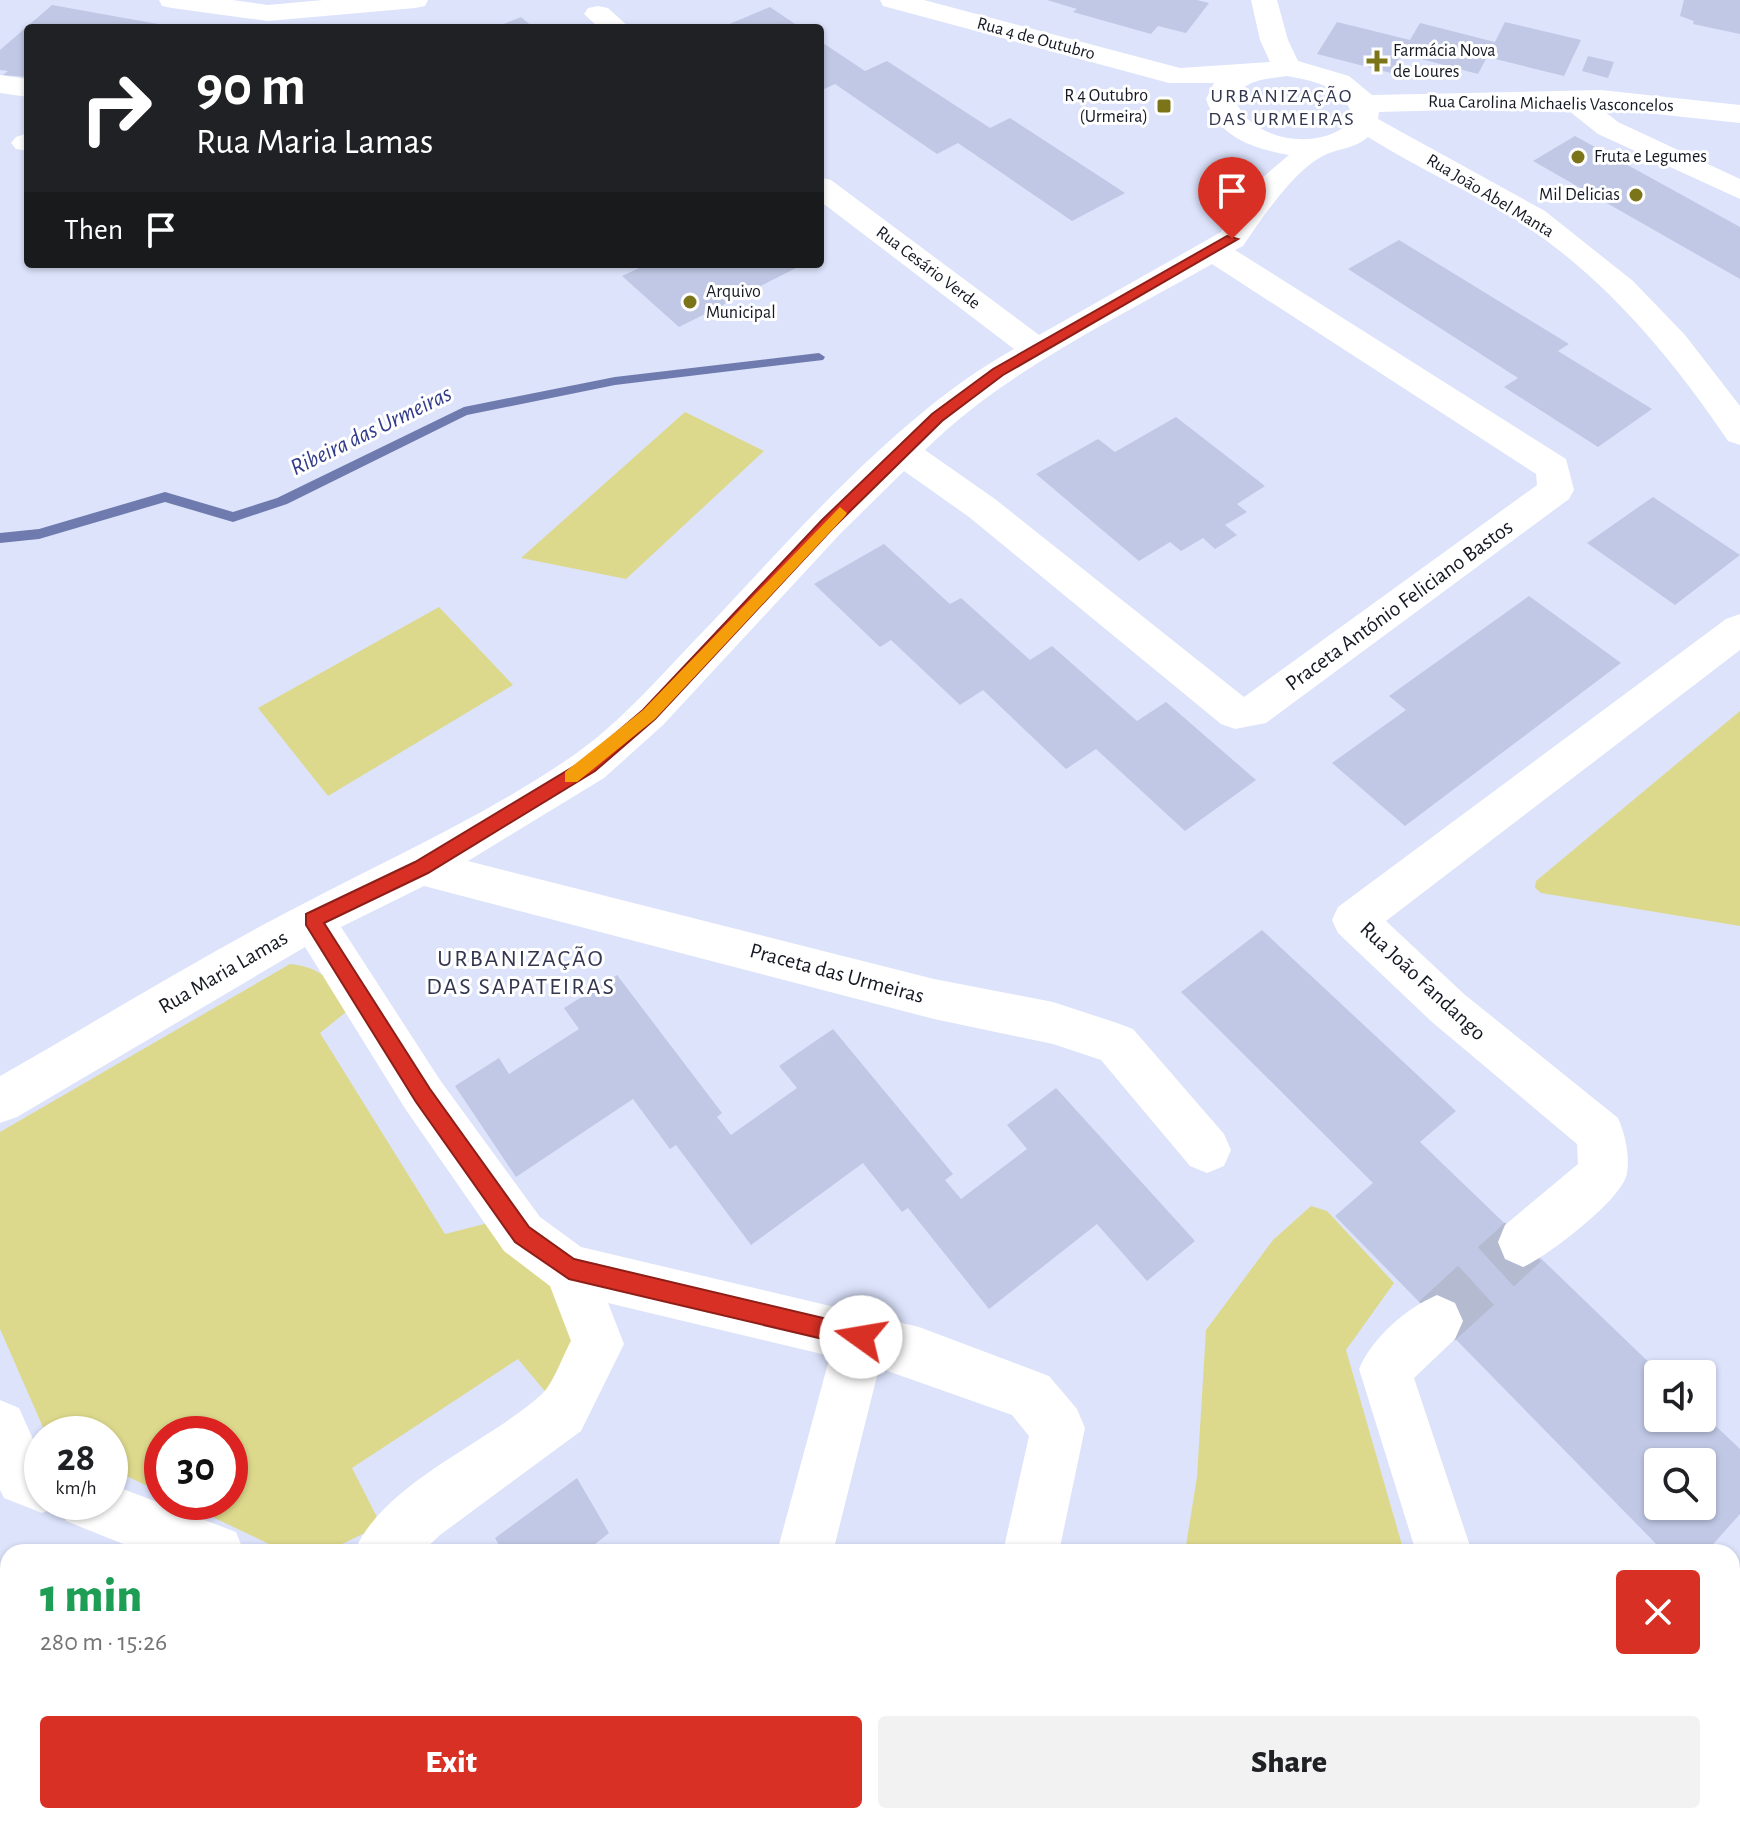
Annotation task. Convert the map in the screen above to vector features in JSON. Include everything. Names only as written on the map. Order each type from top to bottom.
[{"type":"street","points":[[172,0],[237,11],[336,13],[415,0]]},
{"type":"street","name":"Rua 4 de Outubro","points":[[893,0],[1044,41],[1115,83],[1202,102]]},
{"type":"street","points":[[1202,102],[1221,93],[1230,82],[1246,73],[1287,68],[1274,40],[1264,0]]},
{"type":"street","name":"Rua João Abel Manta","points":[[1287,68],[1334,79],[1351,90],[1362,113],[1395,143],[1535,219],[1597,267],[1655,320],[1704,377],[1740,433]]},
{"type":"street","points":[[1202,102],[1246,73]]},
{"type":"street","points":[[0,84],[24,87]]},
{"type":"street","points":[[1574,101],[1608,128],[1740,190]]},
{"type":"street","name":"Rua Carolina Michaelis Vasconcelos","points":[[1362,113],[1574,101],[1705,107],[1740,114]]},
{"type":"street","points":[[1202,102],[1251,138],[1263,174],[1261,194]]},
{"type":"street","name":"Rua Maria Lamas","points":[[0,1101],[312,920],[421,867],[601,756],[649,714],[828,524],[937,418],[998,372],[1232,239],[1261,194],[1327,146],[1354,134],[1362,113]]},
{"type":"street","name":"Rua João Abel Manta","points":[[1251,138],[1290,148],[1395,143]]},
{"type":"street","name":"Rua Cesário Verde","points":[[824,189],[1036,349]]},
{"type":"street","name":"Praceta António Feliciano Bastos","points":[[904,453],[982,508],[1235,713],[1252,712],[1556,490],[1553,468],[1213,250]]},
{"type":"street","name":"Rua João Fandango","points":[[1523,1242],[1603,1174],[1601,1134],[1448,1008],[1354,920],[1740,629]]},
{"type":"street","name":"Praceta das Urmeiras","points":[[421,867],[934,999],[1053,1023],[1117,1044],[1207,1150]]},
{"type":"street","points":[[312,920],[423,1095],[522,1234],[569,1269],[861,1337],[919,1353],[1030,1395],[1058,1428],[1033,1544]]},
{"type":"street","points":[[390,1544],[420,1515],[562,1412],[598,1344],[569,1269]]},
{"type":"street","points":[[1437,1321],[1385,1369],[1441,1544]]},
{"type":"street","points":[[807,1544],[861,1337]]},
{"type":"street","points":[[0,1427],[24,1479]]},
{"type":"street","points":[[128,1518],[195,1544]]},
{"type":"shaded area","points":[[685,412],[764,451],[626,579],[521,558]]},
{"type":"shaded area","points":[[439,607],[513,685],[328,796],[258,708]]},
{"type":"shaded area","points":[[1740,711],[1740,926],[1541,893],[1535,888],[1536,881]]},
{"type":"shaded area","points":[[290,964],[310,968],[326,977],[351,1008],[320,1033],[445,1234],[492,1222],[537,1267],[563,1303],[570,1322],[572,1342],[568,1363],[548,1395],[518,1359],[352,1468],[381,1525],[342,1544],[269,1544],[219,1520],[248,1520],[248,1416],[144,1416],[144,1484],[128,1477],[128,1416],[38,1416],[0,1329],[0,1132]]},
{"type":"shaded area","points":[[1311,1206],[1327,1211],[1394,1283],[1346,1350],[1402,1544],[1186,1544],[1197,1477],[1206,1330],[1273,1240]]},
{"type":"building","points":[[1047,0],[1197,0],[1209,3],[1186,33],[1158,26],[1151,34],[1073,12],[1077,9]]},
{"type":"building","points":[[1684,0],[1740,0],[1740,34],[1693,24],[1694,21],[1680,16]]},
{"type":"building","points":[[52,5],[158,24],[30,24]]},
{"type":"building","points":[[770,7],[795,24],[730,24]]},
{"type":"building","points":[[521,17],[529,24],[504,24]]},
{"type":"building","points":[[1337,22],[1410,40],[1420,23],[1495,42],[1505,22],[1581,40],[1564,76],[1487,57],[1478,74],[1402,54],[1391,73],[1317,54]]},
{"type":"building","points":[[24,29],[24,77],[3,75],[8,71],[0,70],[0,50]]},
{"type":"building","points":[[824,44],[865,71],[887,61],[990,128],[1010,118],[1125,193],[1072,221],[958,143],[937,154],[835,84],[824,89]]},
{"type":"building","points":[[1588,56],[1614,62],[1608,78],[1582,71]]},
{"type":"building","points":[[1575,136],[1740,227],[1740,279],[1533,161]]},
{"type":"building","points":[[1399,240],[1569,344],[1558,351],[1652,409],[1598,447],[1504,387],[1518,378],[1348,269]]},
{"type":"building","name":"Arquivo Municipal","points":[[639,268],[796,268],[679,327],[622,276]]},
{"type":"building","points":[[1176,417],[1265,486],[1237,504],[1247,512],[1225,525],[1237,535],[1215,549],[1203,538],[1181,551],[1170,542],[1139,561],[1036,474],[1098,439],[1115,452]]},
{"type":"building","points":[[1653,497],[1740,555],[1675,605],[1587,543]]},
{"type":"building","points":[[884,544],[950,604],[961,598],[1030,660],[1052,646],[1137,721],[1166,702],[1256,780],[1185,831],[1096,749],[1066,769],[983,690],[960,705],[891,640],[880,647],[814,584]]},
{"type":"building","points":[[1529,596],[1621,663],[1405,826],[1332,763],[1406,710],[1389,696]]},
{"type":"building","points":[[1262,930],[1456,1111],[1420,1142],[1646,1360],[1644,1360],[1644,1432],[1716,1432],[1716,1426],[1740,1449],[1740,1514],[1713,1544],[1656,1544],[1335,1216],[1373,1183],[1181,992]]},
{"type":"building","points":[[617,975],[722,1113],[717,1117],[731,1135],[797,1088],[779,1066],[833,1029],[953,1174],[945,1180],[961,1199],[1027,1149],[1007,1125],[1056,1088],[1195,1241],[1147,1281],[1097,1224],[989,1309],[908,1208],[902,1212],[863,1163],[751,1245],[676,1145],[670,1149],[633,1099],[516,1177],[455,1086],[499,1058],[509,1074],[579,1029],[564,1008]]},
{"type":"building","points":[[577,1478],[609,1533],[595,1544],[498,1544],[495,1538]]},
{"type":"waterway","name":"Ribeira das Urmeiras","points":[[0,538],[39,534],[165,497],[233,517],[282,501],[464,411],[615,381],[819,357]]},
{"type":"tunnel","points":[[1437,1321],[1523,1242]]},
{"type":"slow traffic","points":[[571,777],[589,766],[649,714],[840,513]]},
{"type":"place","name":"Farmácia Nova de Loures","points":[[1377,61]]},
{"type":"place","name":"R 4 Outubro (Urmeira)","points":[[1164,106]]},
{"type":"place","name":"Fruta e Legumes","points":[[1578,157]]},
{"type":"place","name":"Mil Delicias","points":[[1636,195]]},
{"type":"place","name":"Arquivo Municipal","points":[[690,302]]},
{"type":"district","name":"URBANIZAÇÃO DAS URMEIRAS","points":[[1282,108]]},
{"type":"district","name":"URBANIZAÇÃO DAS SAPATEIRAS","points":[[521,973]]},
{"type":"route","points":[[861,1337],[569,1269],[522,1234],[423,1095],[312,920],[421,867],[589,766],[649,714],[787,566],[937,418],[998,372],[1232,239]]}]
